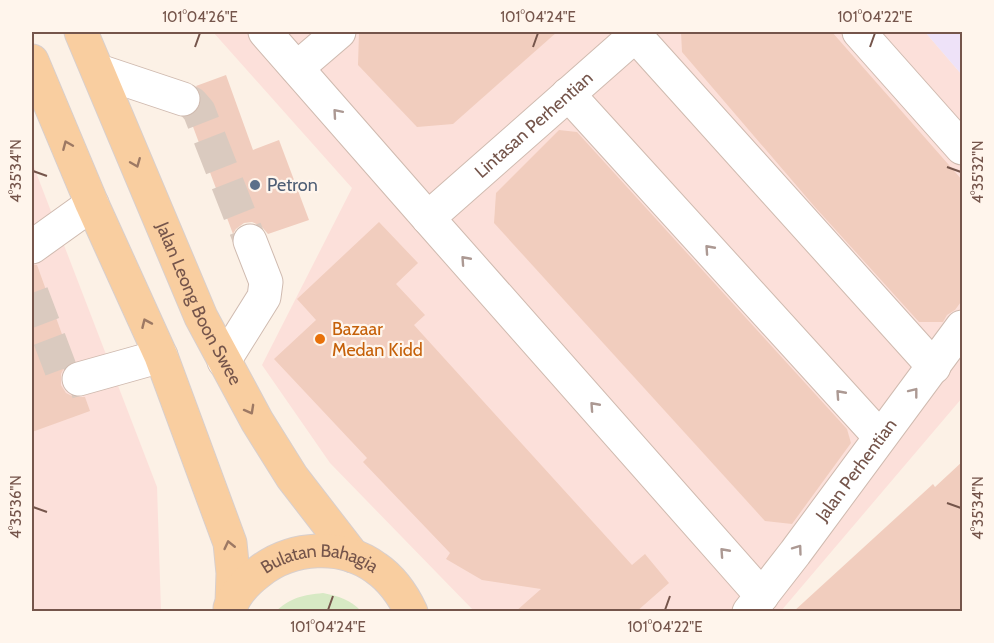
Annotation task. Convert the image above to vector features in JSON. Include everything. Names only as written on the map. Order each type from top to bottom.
[{"type":"main road","name":"Jalan Leong Boon Swee","points":[[81,32],[201,317],[256,421],[291,477],[353,556]]},
{"type":"main road","points":[[32,61],[39,98],[92,204],[161,356],[230,543],[233,573],[230,607]]},
{"type":"main road","name":"Bulatan Bahagia","points":[[230,607],[248,580],[270,563],[297,553],[325,550],[353,556],[377,568],[396,587],[411,611]]},
{"type":"street","points":[[265,32],[428,218],[756,604]]},
{"type":"street","points":[[297,69],[339,32]]},
{"type":"street","points":[[859,32],[963,147]]},
{"type":"street","points":[[637,33],[952,349]]},
{"type":"street","name":"Lintasan Perhentian","points":[[428,218],[637,33]]},
{"type":"street","points":[[99,71],[183,99]]},
{"type":"street","points":[[567,94],[880,437]]},
{"type":"street","points":[[32,247],[92,204]]},
{"type":"street","points":[[224,361],[264,297],[266,282],[250,241]]},
{"type":"street","name":"Jalan Perhentian","points":[[756,604],[880,437],[952,349]]},
{"type":"street","points":[[79,379],[161,356]]},
{"type":"shaded area","points":[[213,32],[925,32],[962,75],[962,398],[781,611],[474,611],[330,463],[262,365],[352,188]]},
{"type":"shaded area","points":[[925,32],[962,32],[962,75]]},
{"type":"shaded area","points":[[32,162],[157,487],[161,611],[32,611]]},
{"type":"green space","points":[[323,593],[344,599],[361,611],[276,611],[298,598]]},
{"type":"building","points":[[359,32],[557,32],[453,124],[417,127],[358,65]]},
{"type":"building","points":[[681,32],[832,32],[963,181],[963,299],[943,322],[919,322],[814,206],[682,52]]},
{"type":"building","name":"Petron","points":[[226,75],[253,150],[279,140],[309,220],[268,234],[261,226],[252,222],[244,223],[233,234],[189,116],[196,113],[201,104],[201,95],[196,86]]},
{"type":"building","points":[[559,130],[577,132],[847,429],[851,443],[792,524],[765,521],[494,223],[496,193]]},
{"type":"building","points":[[379,222],[418,263],[396,284],[425,315],[414,325],[632,565],[645,554],[669,583],[636,612],[515,612],[541,589],[482,580],[446,559],[450,553],[363,462],[367,458],[274,359],[316,320],[297,299]]},
{"type":"building","points":[[32,265],[37,265],[72,362],[65,366],[61,374],[61,385],[66,393],[74,397],[85,397],[90,411],[32,432]]},
{"type":"building","points":[[963,461],[963,612],[793,612],[933,484],[935,487]]},
{"type":"tunnel","points":[[183,99],[192,103],[199,111],[250,241]]},
{"type":"tunnel","points":[[32,293],[66,383],[79,379]]},
{"type":"place","name":"Petron","points":[[255,185]]},
{"type":"place","name":"Bazaar Medan Kidd","points":[[320,339]]}]
